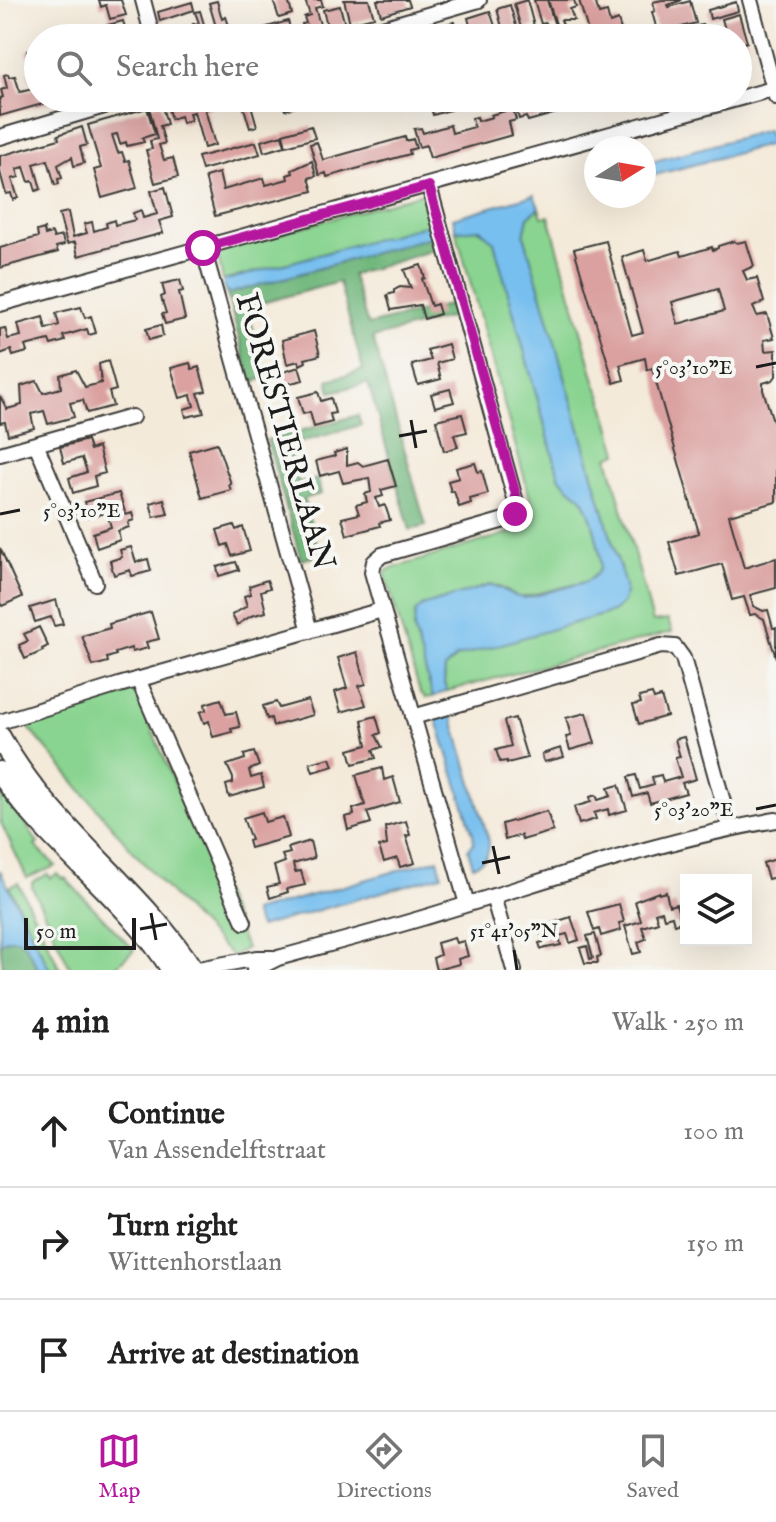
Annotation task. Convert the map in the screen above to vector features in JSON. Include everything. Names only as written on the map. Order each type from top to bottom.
[{"type":"street","points":[[143,0],[149,24]]},
{"type":"street","points":[[396,24],[479,0]]},
{"type":"street","points":[[750,0],[775,91],[752,97]]},
{"type":"street","points":[[0,137],[84,112]]},
{"type":"street","points":[[0,304],[699,112]]},
{"type":"street","points":[[429,186],[516,495],[515,514],[508,519],[382,555],[374,562],[372,572],[467,904]]},
{"type":"street","name":"FORESTIERLAAN","points":[[203,248],[310,631]]},
{"type":"street","points":[[0,454],[132,417]]},
{"type":"street","points":[[36,444],[95,583]]},
{"type":"street","points":[[0,722],[138,679],[382,610]]},
{"type":"street","points":[[413,717],[661,646],[675,647],[683,658],[730,827]]},
{"type":"street","points":[[138,679],[244,922]]},
{"type":"street","points":[[0,737],[33,787],[69,830],[164,930],[193,970],[257,958],[278,958]]},
{"type":"street","points":[[0,772],[22,801],[143,931],[172,970]]},
{"type":"street","points":[[254,970],[278,958],[730,827],[776,820]]},
{"type":"street","points":[[493,896],[514,970]]},
{"type":"green space","points":[[423,193],[431,224],[223,281],[217,251]]},
{"type":"green space","points":[[539,208],[542,217],[549,216],[618,453],[608,457],[653,622],[668,620],[672,632],[447,691],[445,668],[457,656],[612,612],[625,595],[625,586],[524,235],[528,217]]},
{"type":"green space","points":[[474,228],[486,232],[494,242],[559,476],[585,503],[596,536],[600,564],[596,574],[585,582],[519,598],[490,585],[422,606],[414,630],[433,697],[426,698],[420,692],[385,574],[387,570],[526,528],[535,516],[456,231]]},
{"type":"green space","points":[[434,236],[437,249],[352,275],[368,325],[451,304],[455,316],[373,338],[426,526],[410,530],[368,383],[331,392],[328,380],[363,370],[339,282],[247,307],[267,378],[251,382],[227,294]]},
{"type":"green space","points":[[358,415],[361,425],[288,446],[299,483],[318,479],[321,494],[304,501],[320,555],[301,560],[267,440]]},
{"type":"green space","points":[[132,684],[246,948],[232,956],[150,871],[23,721]]},
{"type":"green space","points":[[0,786],[38,843],[35,846],[56,866],[27,878],[0,821]]},
{"type":"green space","points":[[48,874],[50,878],[57,874],[65,878],[134,950],[112,970],[71,970],[32,887],[32,882]]},
{"type":"green space","points":[[18,883],[60,970],[50,970],[9,887]]},
{"type":"green space","points":[[18,939],[26,945],[39,970],[3,970],[0,943]]},
{"type":"water","points":[[767,130],[771,144],[656,175],[656,161]]},
{"type":"water","points":[[534,195],[539,208],[528,217],[524,235],[625,586],[625,595],[612,612],[457,657],[445,668],[447,691],[433,697],[414,630],[415,613],[422,606],[490,585],[526,598],[585,582],[599,570],[598,547],[588,509],[559,476],[494,242],[480,229],[456,231],[453,218]]},
{"type":"water","points":[[431,224],[434,236],[227,294],[223,281]]},
{"type":"water","points":[[450,709],[489,841],[486,856],[473,866],[468,849],[474,843],[473,834],[435,714]]},
{"type":"water","points":[[438,859],[442,875],[259,927],[253,912]]},
{"type":"water","points":[[0,870],[50,970],[39,970],[26,946],[18,939],[0,943]]},
{"type":"building","points":[[99,0],[121,0],[126,15],[110,19],[106,5],[101,7]]},
{"type":"building","points":[[273,0],[288,0],[292,14],[279,18]]},
{"type":"building","points":[[305,0],[321,0],[323,6],[315,8],[320,24],[302,24],[306,23],[304,17],[310,15]]},
{"type":"building","points":[[344,0],[369,0],[374,17],[350,23]]},
{"type":"building","points":[[377,0],[408,0],[410,6],[381,15]]},
{"type":"building","points":[[527,0],[533,24],[520,24],[514,4]]},
{"type":"building","points":[[534,0],[547,0],[554,24],[541,24]]},
{"type":"building","points":[[548,0],[574,0],[576,7],[570,9],[574,20],[561,20],[563,24],[556,24]]},
{"type":"building","points":[[579,0],[595,0],[599,14],[607,12],[610,23],[618,20],[619,24],[586,24]]},
{"type":"building","points":[[682,0],[669,7],[690,1],[696,23],[655,24],[653,2]]},
{"type":"building","points":[[217,1],[222,19],[226,17],[228,24],[215,24],[209,3]]},
{"type":"building","points":[[192,2],[194,10],[160,21],[158,12]]},
{"type":"building","points":[[736,2],[738,11],[710,19],[708,10]]},
{"type":"building","points":[[510,5],[516,24],[501,24],[497,9]]},
{"type":"building","points":[[340,6],[345,24],[327,24],[323,10]]},
{"type":"building","points":[[200,11],[204,24],[193,24],[199,23],[195,12]]},
{"type":"building","points":[[490,11],[494,24],[470,24],[468,18]]},
{"type":"building","points":[[739,14],[742,24],[723,24],[722,19]]},
{"type":"building","points":[[4,75],[15,76],[20,92],[24,91],[24,109],[0,116],[1,90],[7,88]]},
{"type":"building","points":[[133,112],[148,112],[155,134],[142,138],[144,142],[127,146],[126,142],[120,144],[117,134],[112,135],[118,153],[122,152],[125,161],[129,160],[137,188],[102,198],[94,170],[101,168],[88,125]]},
{"type":"building","points":[[150,112],[164,112],[167,124],[160,126],[165,143],[159,145],[164,160],[173,158],[178,177],[155,183],[146,150],[152,149],[150,141],[157,139]]},
{"type":"building","points":[[169,112],[194,112],[189,113],[191,120],[182,123],[180,116],[171,119]]},
{"type":"building","points":[[194,112],[206,112],[215,145],[204,148]]},
{"type":"building","points":[[245,112],[253,112],[257,126],[250,128]]},
{"type":"building","points":[[514,112],[516,120],[509,122],[512,135],[430,158],[426,145],[419,147],[414,129],[421,128],[423,133],[450,125],[452,133],[474,127],[472,118],[477,117],[478,121],[491,115]]},
{"type":"building","points":[[517,112],[560,112],[528,121],[526,117],[519,119]]},
{"type":"building","points":[[311,126],[315,138],[286,146],[283,134]]},
{"type":"building","points":[[82,127],[87,145],[80,147],[84,163],[74,166],[72,157],[58,165],[62,178],[55,185],[48,160],[34,164],[41,189],[36,191],[24,167],[17,169],[19,177],[12,179],[18,198],[13,200],[11,193],[6,194],[0,172],[0,156],[59,139],[58,135]]},
{"type":"building","points":[[282,135],[285,146],[264,152],[261,141]]},
{"type":"building","points":[[405,137],[406,141],[413,139],[416,148],[409,150],[410,154],[327,177],[326,173],[319,175],[310,144],[317,142],[323,160]]},
{"type":"building","points":[[256,142],[260,154],[202,170],[198,157]]},
{"type":"building","points":[[312,161],[316,176],[309,178],[313,191],[215,216],[205,177],[219,173],[223,190],[264,178],[266,185],[288,179],[287,175],[293,173],[292,170]]},
{"type":"building","points":[[165,187],[173,217],[159,221],[163,233],[78,256],[75,242],[67,244],[59,214],[68,212],[73,237],[87,233],[84,224],[92,222],[94,231],[107,227],[106,223],[114,220],[115,225],[135,220],[133,213],[141,210],[143,218],[157,214],[151,191]]},
{"type":"building","points":[[44,229],[45,235],[52,233],[54,238],[62,236],[64,245],[56,247],[58,252],[0,268],[0,248],[38,237],[37,231]]},
{"type":"building","points":[[606,241],[632,335],[643,332],[622,257],[644,250],[647,261],[680,251],[682,256],[712,247],[713,250],[734,241],[746,241],[754,266],[743,271],[747,280],[757,278],[764,302],[753,307],[757,316],[767,314],[774,338],[764,340],[765,351],[776,350],[776,376],[763,383],[763,390],[776,430],[776,502],[729,515],[744,568],[776,558],[776,588],[750,595],[753,606],[768,610],[773,628],[776,628],[776,658],[764,619],[750,615],[744,597],[732,600],[722,564],[679,576],[669,542],[699,533],[652,368],[647,370],[645,358],[620,365],[624,380],[614,383],[574,249]],"holes":[[[718,289],[724,311],[678,324],[672,302]]]},
{"type":"building","points":[[421,265],[431,306],[437,304],[440,314],[424,319],[420,305],[391,310],[387,295],[400,287],[411,288],[404,270]]},
{"type":"building","points":[[180,280],[183,291],[179,292],[185,319],[165,324],[162,284]]},
{"type":"building","points":[[81,307],[85,318],[91,316],[96,333],[89,335],[87,329],[63,336],[65,341],[51,345],[49,340],[25,346],[27,352],[13,356],[11,350],[0,354],[0,329],[5,328],[8,339],[21,336],[18,324],[43,317],[46,329],[59,325],[56,313]]},
{"type":"building","points":[[161,325],[163,336],[149,340],[146,329]]},
{"type":"building","points":[[314,331],[320,355],[305,359],[306,362],[300,365],[299,361],[287,364],[282,340]]},
{"type":"building","points":[[448,344],[452,359],[437,363],[441,379],[418,385],[412,365],[431,360],[427,350]]},
{"type":"building","points":[[108,361],[116,390],[109,392],[113,406],[87,413],[83,400],[70,403],[74,417],[48,424],[44,411],[31,414],[34,428],[8,435],[5,422],[0,423],[0,396],[7,409],[22,405],[21,386],[37,381],[43,393],[61,388],[60,375],[76,370],[85,387],[101,383],[99,364]]},
{"type":"building","points":[[190,363],[192,369],[199,367],[206,391],[198,393],[204,413],[186,417],[184,409],[194,406],[191,395],[180,398],[171,368]]},
{"type":"building","points":[[299,367],[303,380],[283,385],[280,373]]},
{"type":"building","points":[[450,389],[454,402],[435,407],[431,394]]},
{"type":"building","points":[[318,392],[321,401],[331,398],[335,413],[330,414],[332,422],[314,427],[310,412],[303,414],[298,397]]},
{"type":"building","points":[[462,414],[467,432],[454,435],[458,447],[444,451],[436,420]]},
{"type":"building","points":[[87,440],[90,450],[98,447],[105,473],[94,476],[96,486],[73,493],[69,478],[87,472],[82,458],[64,463],[60,447]]},
{"type":"building","points":[[217,443],[231,490],[202,498],[189,451]]},
{"type":"building","points":[[347,449],[347,465],[358,462],[363,466],[388,459],[396,486],[381,490],[383,496],[376,498],[379,507],[385,505],[390,520],[347,535],[342,518],[359,514],[356,505],[367,502],[365,494],[371,492],[369,478],[343,483],[339,471],[320,476],[316,461]]},
{"type":"building","points":[[475,463],[478,472],[482,471],[488,494],[470,499],[471,503],[459,507],[448,481],[459,478],[456,468]]},
{"type":"building","points":[[119,493],[126,515],[132,513],[134,520],[128,522],[129,527],[118,531],[120,540],[97,548],[93,533],[111,527],[107,513],[88,517],[84,502]]},
{"type":"building","points":[[164,499],[168,514],[154,517],[150,503]]},
{"type":"building","points":[[234,525],[236,530],[243,527],[250,551],[232,556],[228,544],[222,546],[217,530]]},
{"type":"building","points":[[131,547],[136,562],[148,559],[151,571],[132,576],[130,570],[114,575],[110,561],[122,557],[120,550]]},
{"type":"building","points":[[0,548],[22,597],[2,606],[0,603]]},
{"type":"building","points":[[236,562],[239,570],[219,576],[217,567]]},
{"type":"building","points":[[267,580],[270,588],[261,591],[266,612],[251,616],[237,625],[232,615],[247,606],[244,596],[251,594],[249,586]]},
{"type":"building","points":[[56,600],[63,624],[54,626],[51,617],[35,622],[30,608]]},
{"type":"building","points":[[151,612],[159,639],[146,642],[148,648],[132,652],[131,648],[115,653],[107,658],[108,662],[93,666],[82,636],[110,628],[109,624]]},
{"type":"building","points":[[39,627],[48,646],[25,659],[19,645],[28,641],[24,634]]},
{"type":"building","points":[[357,652],[366,684],[359,686],[366,705],[341,712],[335,692],[347,688],[338,658]]},
{"type":"building","points":[[652,694],[654,699],[661,697],[667,716],[639,724],[633,705],[641,703],[639,697]]},
{"type":"building","points":[[221,699],[226,714],[236,712],[240,727],[213,737],[209,721],[204,723],[200,712],[206,710],[205,704]]},
{"type":"building","points":[[308,700],[313,715],[273,726],[263,706],[276,702],[279,708]]},
{"type":"building","points":[[586,713],[595,743],[570,750],[566,737],[571,736],[566,718]]},
{"type":"building","points":[[376,716],[381,733],[376,735],[382,747],[373,750],[376,758],[353,764],[349,750],[367,745],[362,720]]},
{"type":"building","points":[[515,718],[527,758],[500,762],[496,750],[511,746],[504,721]]},
{"type":"building","points":[[684,737],[696,779],[682,783],[686,793],[650,803],[647,793],[633,797],[628,777],[636,775],[640,789],[654,785],[652,777],[661,775],[663,782],[681,777],[675,758],[680,757],[675,739]]},
{"type":"building","points":[[561,748],[564,757],[544,762],[542,754]]},
{"type":"building","points":[[254,752],[259,766],[249,770],[251,778],[261,775],[264,787],[229,797],[226,785],[233,783],[233,778],[227,765],[245,759],[244,755]]},
{"type":"building","points":[[330,758],[333,766],[313,772],[310,763]]},
{"type":"building","points":[[382,768],[384,780],[393,777],[400,802],[367,812],[371,823],[348,830],[345,817],[354,815],[353,809],[365,805],[356,775]]},
{"type":"building","points":[[619,785],[627,810],[609,815],[608,809],[594,813],[596,819],[579,824],[574,807],[591,802],[590,797],[596,795],[598,800],[611,796],[608,788]]},
{"type":"building","points":[[547,811],[553,831],[522,840],[521,835],[505,840],[502,824]]},
{"type":"building","points":[[262,812],[265,822],[283,817],[289,837],[250,848],[248,841],[251,840],[243,818]]},
{"type":"building","points":[[406,821],[410,835],[406,836],[415,863],[400,867],[397,858],[384,862],[379,847],[387,845],[385,827]]},
{"type":"building","points":[[310,841],[314,858],[293,864],[295,872],[301,871],[305,885],[287,889],[288,892],[270,898],[267,887],[279,884],[274,866],[285,862],[282,855],[290,853],[288,848]]},
{"type":"building","points":[[776,859],[776,877],[768,879],[763,863]]},
{"type":"building","points":[[666,892],[669,906],[676,904],[680,922],[674,924],[672,916],[664,918],[662,911],[655,913],[658,922],[642,927],[646,939],[638,942],[641,952],[633,954],[625,926],[641,921],[635,901]]},
{"type":"building","points":[[619,904],[624,922],[619,923],[621,930],[601,936],[599,929],[594,931],[588,912]]},
{"type":"building","points":[[571,917],[579,940],[570,943],[567,934],[559,936],[561,945],[541,949],[539,943],[543,942],[539,927]]},
{"type":"building","points":[[595,934],[601,956],[597,957],[598,963],[585,963],[580,948],[587,946],[590,959],[593,958],[587,936]]},
{"type":"building","points":[[454,938],[456,943],[464,941],[468,956],[458,959],[459,964],[436,970],[433,958],[440,955],[437,943]]},
{"type":"route","points":[[203,248],[429,186],[516,495],[515,514]]}]
